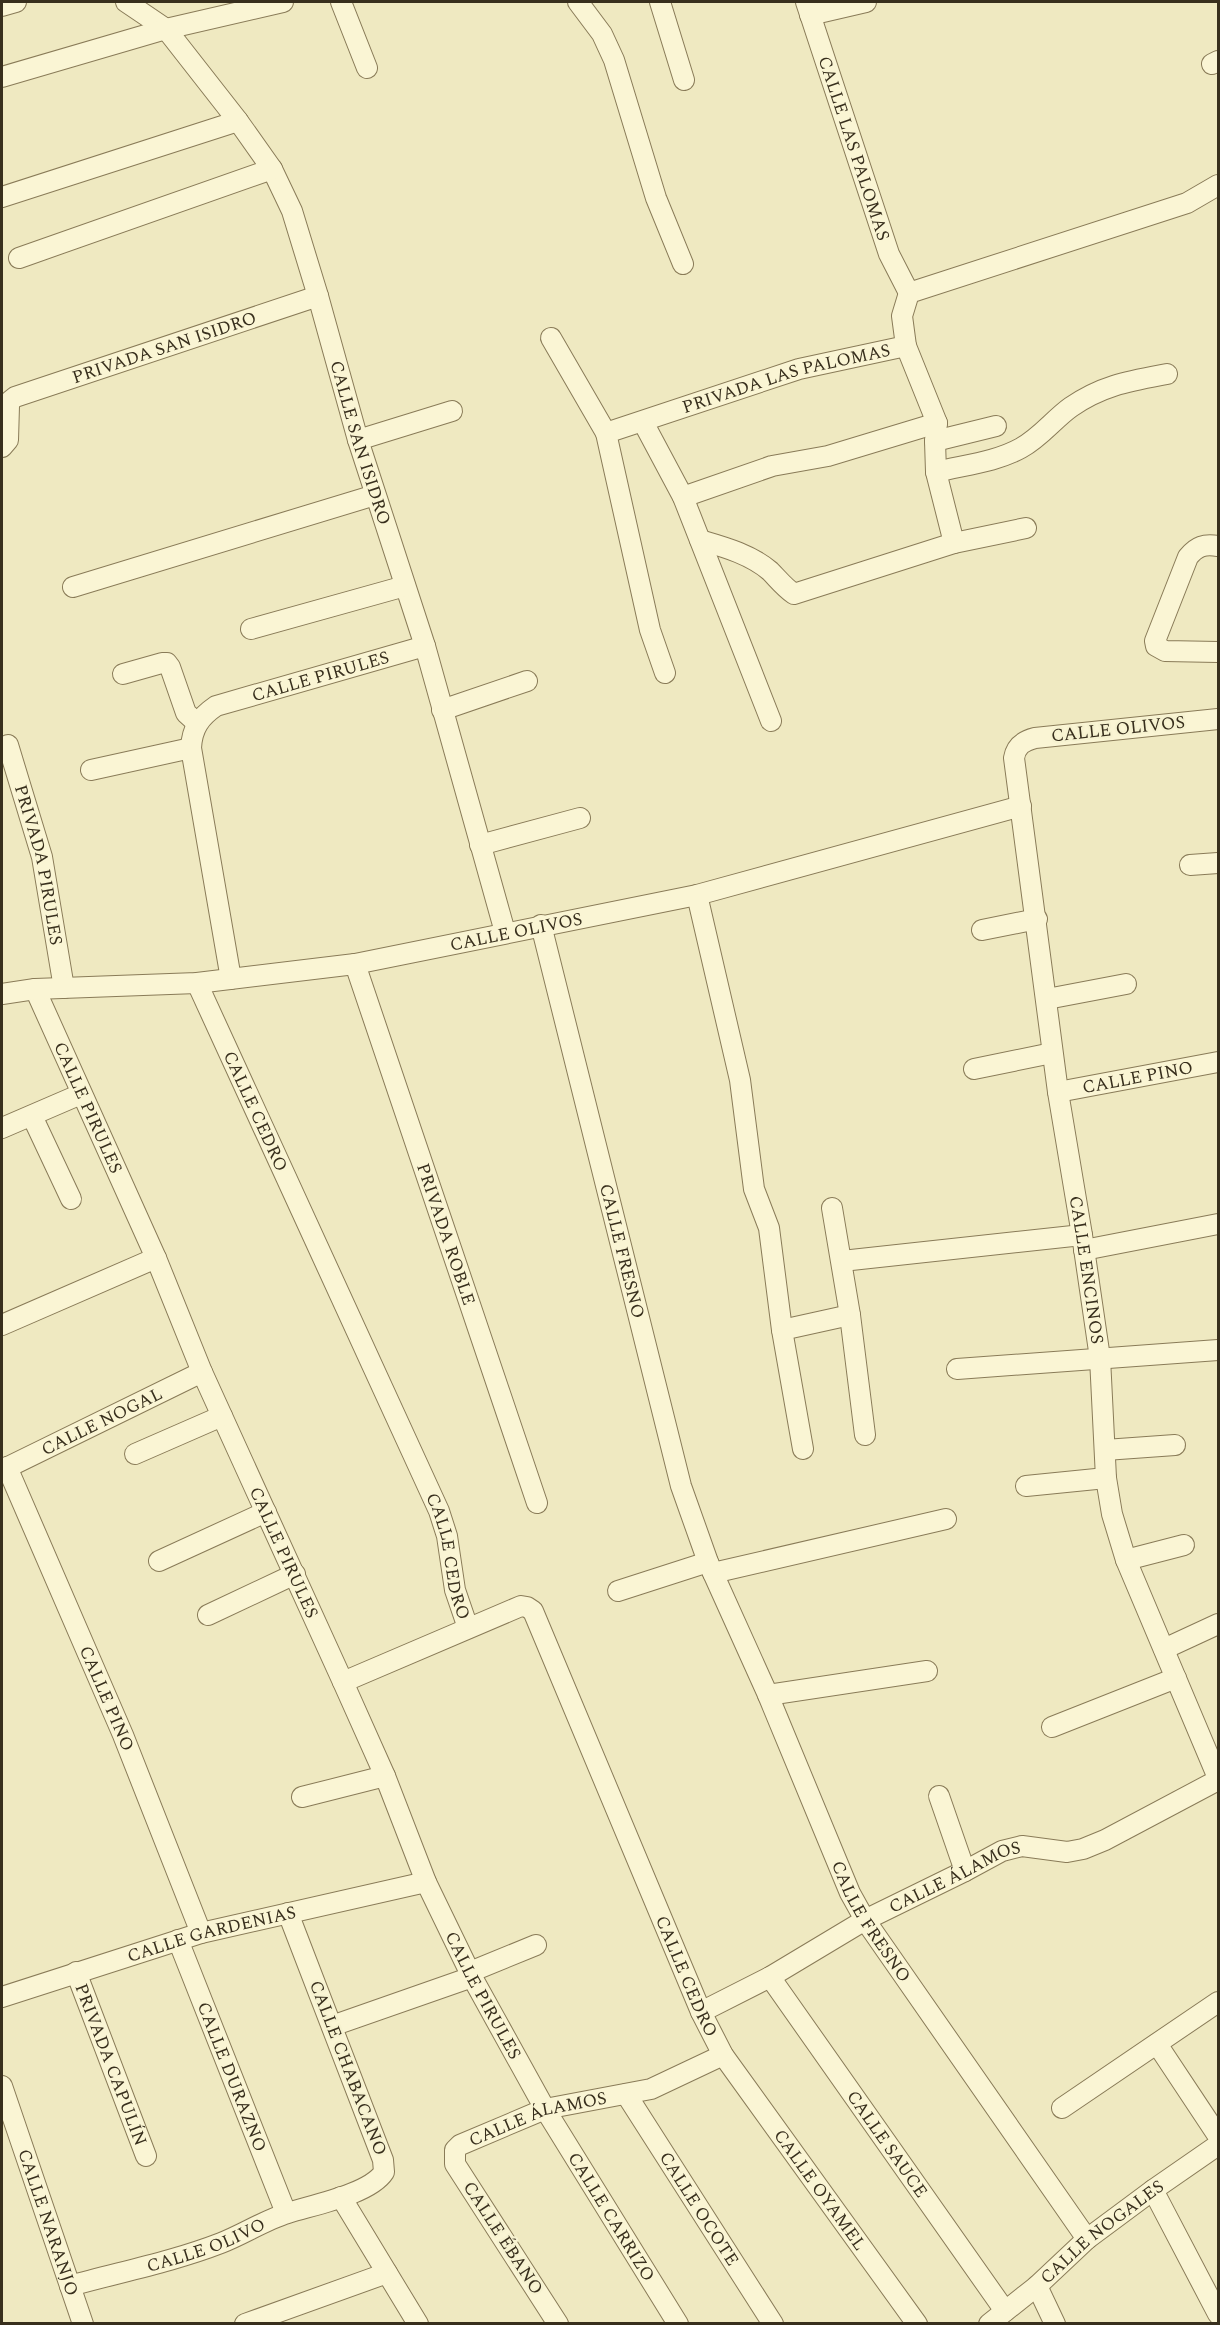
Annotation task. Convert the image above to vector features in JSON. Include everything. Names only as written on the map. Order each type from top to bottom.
[{"type":"street","points":[[2,6],[16,2]]},
{"type":"street","name":"CALLE SAN ISIDRO","points":[[126,2],[166,29],[238,121],[272,169],[292,211],[358,440],[425,646],[505,932]]},
{"type":"street","points":[[2,76],[166,29],[283,2]]},
{"type":"street","points":[[341,2],[368,68]]},
{"type":"street","points":[[579,2],[602,34],[614,60],[656,198],[683,264]]},
{"type":"street","points":[[660,2],[684,80]]},
{"type":"street","points":[[808,8],[866,2]]},
{"type":"street","name":"CALLE LAS PALOMAS","points":[[808,8],[889,254],[909,292]]},
{"type":"street","points":[[2,197],[238,121]]},
{"type":"street","points":[[19,258],[272,169]]},
{"type":"street","points":[[909,292],[1187,203],[1218,185]]},
{"type":"street","name":"PRIVADA LAS PALOMAS","points":[[606,433],[800,369],[906,346],[902,316],[909,292]]},
{"type":"street","name":"PRIVADA SAN ISIDRO","points":[[2,447],[8,440],[10,401],[15,397],[318,296]]},
{"type":"street","points":[[550,338],[606,433],[650,630],[665,673]]},
{"type":"street","points":[[906,346],[936,432],[936,472],[954,543]]},
{"type":"street","points":[[936,472],[1002,456],[1021,448],[1043,433],[1071,407],[1113,384],[1167,374]]},
{"type":"street","points":[[358,440],[452,411]]},
{"type":"street","points":[[643,422],[683,496],[771,721]]},
{"type":"street","points":[[683,496],[772,466],[936,432],[996,426]]},
{"type":"street","points":[[73,587],[375,495]]},
{"type":"street","points":[[700,540],[738,552],[769,571],[781,585],[794,594],[954,543],[1026,528]]},
{"type":"street","points":[[1218,546],[1197,547],[1188,557],[1156,637],[1156,646],[1165,651],[1218,652]]},
{"type":"street","points":[[251,629],[405,586]]},
{"type":"street","name":"CALLE PIRULES","points":[[197,723],[204,714],[216,706],[425,646]]},
{"type":"street","points":[[123,674],[167,663],[186,713],[197,723],[192,736],[191,748],[231,979]]},
{"type":"street","points":[[442,710],[527,681]]},
{"type":"street","name":"CALLE OLIVOS","points":[[1020,745],[1035,738],[1218,719]]},
{"type":"street","name":"PRIVADA PIRULES","points":[[8,745],[42,857],[64,988]]},
{"type":"street","name":"CALLE ENCINOS","points":[[1020,745],[1014,758],[1037,919],[1052,1053],[1100,1358],[1106,1478],[1112,1514],[1126,1560],[1176,1678],[1211,1739],[1218,1779]]},
{"type":"street","points":[[90,770],[191,748]]},
{"type":"street","name":"CALLE OLIVOS","points":[[2,993],[35,989],[197,983],[355,964],[697,895],[1020,806]]},
{"type":"street","points":[[480,844],[580,818]]},
{"type":"street","points":[[1190,866],[1218,863]]},
{"type":"street","points":[[697,895],[741,1080],[754,1189],[769,1228],[782,1330],[803,1449]]},
{"type":"street","points":[[982,930],[1037,919]]},
{"type":"street","name":"CALLE FRESNO","points":[[541,925],[623,1246],[666,1430],[681,1486],[710,1567],[768,1695],[850,1893],[865,1920],[1087,2239]]},
{"type":"street","name":"PRIVADA ROBLE","points":[[355,964],[537,1503]]},
{"type":"street","name":"CALLE CEDRO","points":[[197,983],[439,1511],[447,1536],[455,1590],[468,1628],[521,1606],[533,1611],[701,2012],[723,2055]]},
{"type":"street","points":[[1047,999],[1126,984]]},
{"type":"street","name":"CALLE PIRULES","points":[[35,989],[156,1258],[202,1372],[385,1776],[426,1882],[471,1975],[545,2109]]},
{"type":"street","points":[[974,1069],[1052,1053]]},
{"type":"street","name":"CALLE PINO","points":[[1058,1092],[1218,1062]]},
{"type":"street","points":[[2,1128],[81,1094]]},
{"type":"street","points":[[32,1116],[71,1199]]},
{"type":"street","points":[[832,1208],[850,1315],[865,1435]]},
{"type":"street","points":[[842,1261],[1083,1243],[1218,1224]]},
{"type":"street","points":[[2,1325],[156,1258]]},
{"type":"street","points":[[782,1330],[850,1315]]},
{"type":"street","points":[[957,1369],[1218,1350]]},
{"type":"street","name":"CALLE NOGAL","points":[[4,1469],[202,1372]]},
{"type":"street","points":[[135,1454],[222,1416]]},
{"type":"street","points":[[1105,1450],[1175,1446]]},
{"type":"street","name":"CALLE PINO","points":[[4,1469],[123,1735],[201,1933]]},
{"type":"street","points":[[1026,1486],[1106,1478]]},
{"type":"street","points":[[159,1561],[266,1512]]},
{"type":"street","points":[[618,1591],[710,1567],[946,1519]]},
{"type":"street","points":[[1126,1560],[1184,1545]]},
{"type":"street","points":[[208,1615],[295,1574]]},
{"type":"street","points":[[1164,1650],[1218,1624]]},
{"type":"street","points":[[343,1682],[468,1628]]},
{"type":"street","points":[[768,1695],[927,1671]]},
{"type":"street","points":[[1052,1727],[1176,1678]]},
{"type":"street","points":[[302,1797],[385,1776]]},
{"type":"street","name":"CALLE ÁLAMOS","points":[[701,2012],[770,1977],[865,1920],[1002,1851],[1022,1846],[1067,1852],[1083,1849],[1105,1840],[1218,1779]]},
{"type":"street","points":[[939,1796],[965,1871]]},
{"type":"street","name":"CALLE GARDENIAS","points":[[2,1997],[201,1933],[426,1882]]},
{"type":"street","name":"CALLE CHABACANO","points":[[288,1913],[385,2165],[384,2172],[376,2182],[341,2197]]},
{"type":"street","name":"CALLE DURAZNO","points":[[178,1940],[286,2213]]},
{"type":"street","points":[[332,2026],[471,1975],[536,1945]]},
{"type":"street","name":"PRIVADA CAPULÍN","points":[[76,1972],[146,2156]]},
{"type":"street","name":"CALLE SAUCE","points":[[770,1977],[1005,2311]]},
{"type":"street","points":[[1062,2108],[1218,2002]]},
{"type":"street","points":[[1157,2044],[1218,2136]]},
{"type":"street","name":"CALLE ÁLAMOS","points":[[455,2150],[460,2145],[545,2109],[651,2089],[723,2055]]},
{"type":"street","name":"CALLE OYAMEL","points":[[723,2055],[918,2324]]},
{"type":"street","name":"CALLE NARANJO","points":[[2,2086],[83,2324]]},
{"type":"street","name":"CALLE OCOTE","points":[[626,2094],[773,2324]]},
{"type":"street","name":"CALLE CARRIZO","points":[[545,2109],[678,2324]]},
{"type":"street","name":"CALLE NOGALES","points":[[989,2324],[1037,2286],[1087,2239],[1218,2145]]},
{"type":"street","name":"CALLE ÉBANO","points":[[455,2150],[455,2164],[558,2324]]},
{"type":"street","points":[[1153,2190],[1218,2314]]},
{"type":"street","points":[[341,2197],[418,2324]]},
{"type":"street","name":"CALLE OLIVO","points":[[70,2286],[161,2262],[221,2243],[286,2213],[341,2197]]},
{"type":"street","points":[[245,2324],[387,2273]]},
{"type":"street","points":[[1037,2286],[1054,2324]]}]
